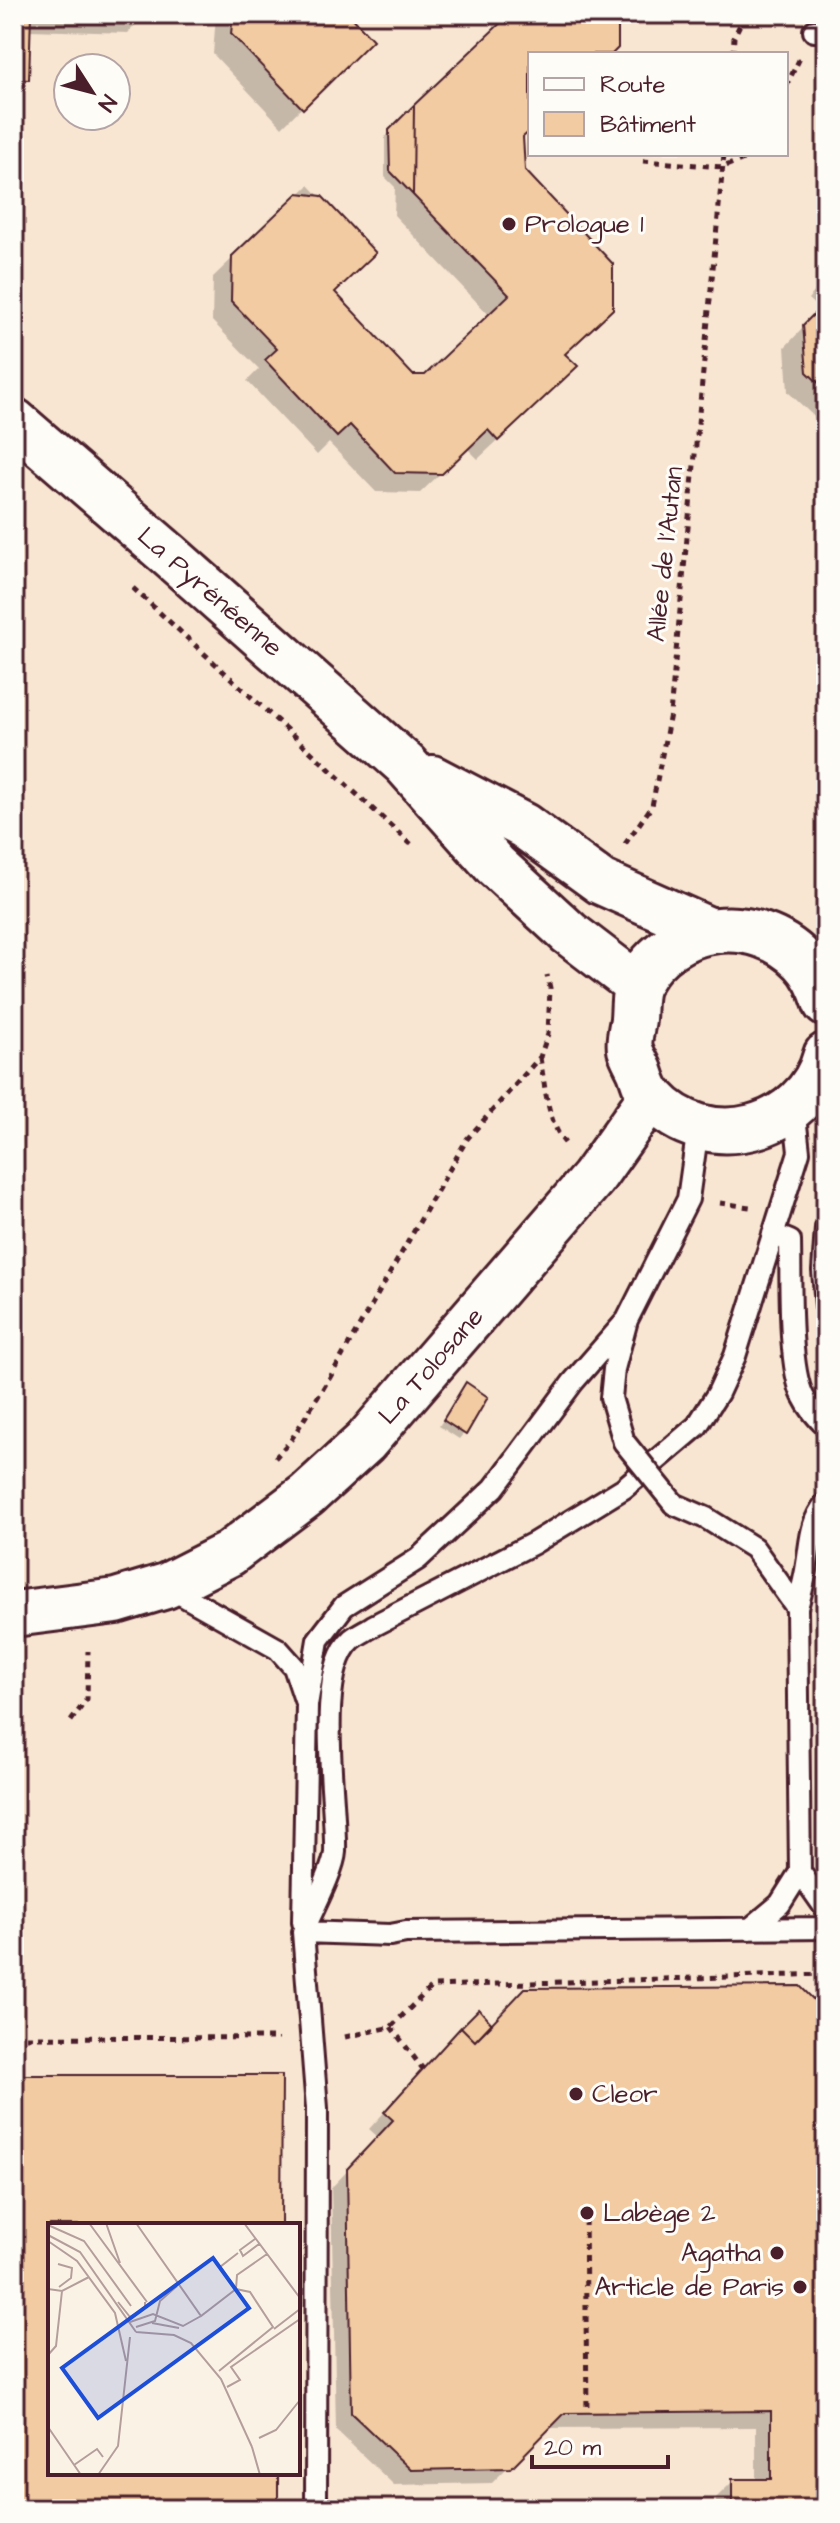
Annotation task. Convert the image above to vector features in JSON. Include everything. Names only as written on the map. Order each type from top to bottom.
[{"type":"street","name":"La Pyrénéenne","points":[[14,421],[405,764]]},
{"type":"street","points":[[405,764],[524,826],[601,882],[709,930]]},
{"type":"street","points":[[405,764],[495,865],[569,933],[637,985]]},
{"type":"street","points":[[824,991],[805,963],[785,945],[761,934],[736,929],[709,930],[680,940],[655,959],[637,985],[630,1048],[651,1096],[672,1115],[698,1128],[732,1132],[765,1125],[794,1107],[810,1090],[825,1066]]},
{"type":"street","name":"La Tolosane","points":[[84,1606],[116,1601],[166,1586],[229,1554],[307,1495],[365,1442],[593,1178],[651,1096]]},
{"type":"street","points":[[14,1614],[84,1606]]},
{"type":"lane","points":[[303,1932],[335,1855],[331,1701],[337,1663],[351,1640],[373,1626],[534,1543],[624,1488],[697,1426],[718,1393],[735,1356],[799,1152],[794,1107]]},
{"type":"lane","points":[[698,1128],[688,1199],[627,1320],[614,1369],[611,1398],[624,1442],[674,1504],[706,1518],[754,1548],[797,1608]]},
{"type":"lane","points":[[826,1228],[823,1271],[826,1306]]},
{"type":"lane","points":[[773,1234],[790,1241],[795,1370],[802,1394],[815,1416],[826,1426]]},
{"type":"lane","points":[[316,2509],[317,2117],[303,1932],[307,1705],[318,1640],[344,1606],[418,1559],[494,1488],[573,1382],[627,1320]]},
{"type":"lane","points":[[750,1929],[780,1904],[800,1872],[797,1608],[808,1563],[811,1532],[826,1503]]},
{"type":"lane","points":[[166,1586],[278,1649],[294,1667],[307,1705]]},
{"type":"lane","points":[[800,1872],[826,1909]]},
{"type":"lane","points":[[303,1932],[390,1935],[406,1932],[826,1928]]},
{"type":"path","points":[[733,52],[734,37],[745,14]]},
{"type":"path","name":"Allée de l'Autan","points":[[601,882],[652,806],[661,773],[724,156]]},
{"type":"path","points":[[643,161],[723,167],[750,156]]},
{"type":"path","points":[[130,586],[419,852]]},
{"type":"path","points":[[299,1443],[274,1462],[329,1379],[467,1139],[540,1057],[548,1034],[550,988],[546,969]]},
{"type":"path","points":[[71,1721],[87,1699],[89,1668],[84,1606]]},
{"type":"path","points":[[14,2037],[353,2037],[391,2027],[432,1986],[826,1974]]},
{"type":"path","points":[[391,2027],[423,2069]]},
{"type":"path","points":[[585,2208],[587,2413]]},
{"type":"shaded area","points":[[14,14],[826,14],[826,2509],[14,2509]]},
{"type":"building","points":[[14,14],[31,14],[29,80],[14,79]]},
{"type":"building","points":[[233,14],[349,14],[373,40],[303,109],[231,34]]},
{"type":"building","name":"Prologue 1","points":[[510,14],[618,14],[618,48],[614,52],[528,52],[528,133],[523,137],[525,170],[613,264],[613,309],[565,354],[578,366],[498,441],[488,430],[442,474],[395,473],[350,425],[337,437],[265,360],[277,349],[231,301],[232,256],[298,193],[322,196],[376,253],[335,292],[413,375],[425,375],[509,295],[413,195],[414,105]]},
{"type":"building","points":[[414,105],[413,195],[390,171],[389,130]]},
{"type":"building","points":[[826,302],[826,390],[807,372],[803,325]]},
{"type":"building","points":[[466,1382],[488,1397],[466,1435],[443,1420]]},
{"type":"building","name":"Labège 2","points":[[800,1986],[826,2012],[826,2509],[732,2509],[732,2479],[771,2479],[771,2411],[565,2413],[511,2468],[411,2470],[351,2413],[347,2169],[393,2120],[384,2112],[461,2027],[475,2041],[525,1988]]},
{"type":"building","points":[[479,2009],[492,2024],[475,2041],[461,2027]]},
{"type":"building","points":[[14,2075],[282,2075],[281,2223],[48,2223],[48,2475],[278,2475],[278,2509],[14,2509]]},
{"type":"place","name":"Prologue 1","points":[[509,224]]},
{"type":"place","name":"Cleor","points":[[576,2094]]},
{"type":"place","name":"Labège 2","points":[[587,2213]]},
{"type":"place","name":"Agatha","points":[[777,2253]]},
{"type":"place","name":"Article de Paris","points":[[800,2287]]}]
